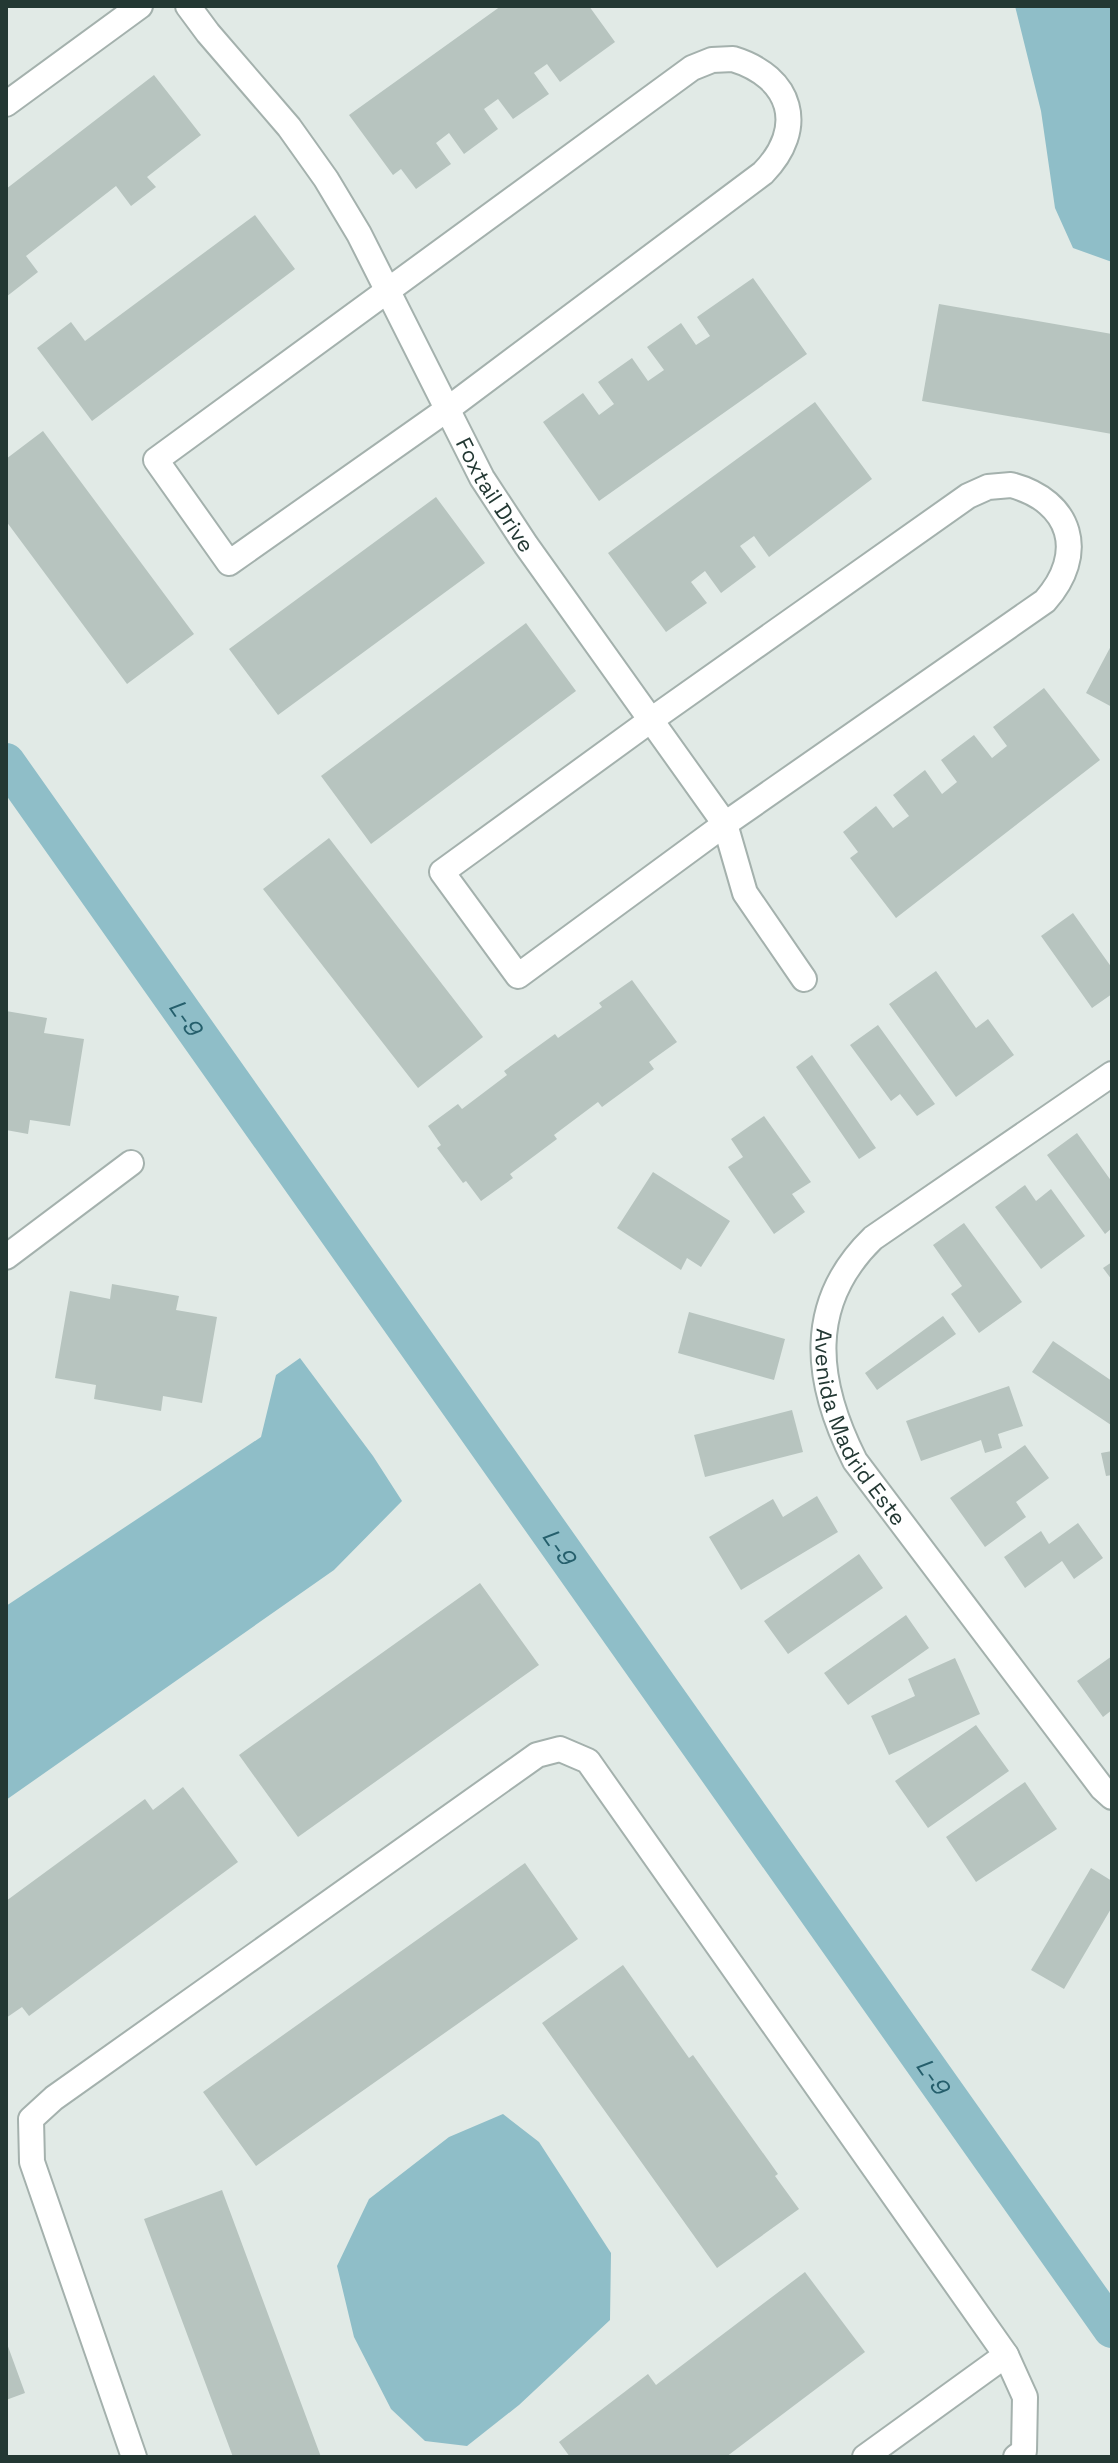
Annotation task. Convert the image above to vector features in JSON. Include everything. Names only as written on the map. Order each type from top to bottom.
[{"type":"street","points":[[6,104],[140,6]]},
{"type":"street","name":"Foxtail Drive","points":[[188,6],[289,127],[326,179],[389,291],[482,478],[526,545],[725,824],[745,893],[804,979]]},
{"type":"street","points":[[733,59],[754,65],[771,78],[784,95],[789,116],[787,138],[778,157],[763,173],[449,408],[229,563],[156,460],[692,68],[712,60],[733,59]]},
{"type":"street","points":[[1011,485],[1032,490],[1050,503],[1063,521],[1070,542],[1068,564],[1060,585],[1045,601],[725,824],[518,976],[442,872],[651,720],[978,491],[1011,485]]},
{"type":"street","name":"Avenida Madrid Este","points":[[1112,1074],[873,1238],[854,1256],[840,1277],[830,1301],[824,1326],[824,1357],[833,1411],[855,1461],[1102,1788],[1112,1797]]},
{"type":"street","points":[[6,1257],[131,1163]]},
{"type":"street","points":[[134,2457],[32,2162],[31,2119],[54,2098],[537,1755],[560,1749],[588,1761],[1006,2355],[1025,2397],[1020,2454]]},
{"type":"street","points":[[865,2457],[1006,2355]]},
{"type":"water","points":[[1015,6],[1112,6],[1112,262],[1073,248],[1055,208],[1041,111]]},
{"type":"water","points":[[300,1358],[373,1456],[402,1501],[334,1570],[6,1800],[6,1606],[261,1437],[276,1375]]},
{"type":"water","points":[[503,2114],[539,2142],[611,2253],[610,2320],[519,2405],[467,2446],[425,2441],[391,2409],[354,2337],[337,2266],[369,2199],[449,2137]]},
{"type":"building","points":[[501,6],[589,6],[615,42],[560,82],[547,64],[534,73],[549,94],[513,119],[498,99],[484,109],[498,129],[464,154],[449,133],[436,143],[451,164],[416,189],[401,169],[393,175],[349,115]]},
{"type":"building","points":[[154,75],[201,135],[147,177],[156,187],[131,206],[116,186],[26,256],[38,272],[6,297],[6,189]]},
{"type":"building","points":[[255,215],[295,269],[92,421],[37,348],[71,322],[85,341]]},
{"type":"building","points":[[753,278],[807,354],[599,501],[543,422],[583,393],[599,415],[614,404],[598,382],[632,358],[648,381],[664,370],[647,347],[681,323],[696,345],[710,336],[697,317]]},
{"type":"building","points":[[939,304],[1112,334],[1112,434],[922,401]]},
{"type":"building","points":[[815,402],[872,479],[769,557],[754,536],[740,546],[756,567],[721,593],[705,571],[691,582],[707,603],[666,632],[608,553]]},
{"type":"building","points":[[43,431],[194,634],[127,684],[6,521],[6,459]]},
{"type":"building","points":[[436,497],[485,563],[278,715],[229,649]]},
{"type":"building","points":[[526,623],[576,691],[371,844],[321,776]]},
{"type":"building","points":[[1112,644],[1112,707],[1086,693]]},
{"type":"building","points":[[1044,688],[1100,760],[896,918],[850,858],[858,852],[843,832],[876,806],[893,828],[909,816],[893,795],[925,770],[942,794],[957,782],[941,760],[974,735],[992,758],[1007,746],[993,727]]},
{"type":"building","points":[[329,838],[483,1037],[418,1088],[263,889]]},
{"type":"building","points":[[1073,913],[1112,968],[1112,994],[1092,1008],[1041,936]]},
{"type":"building","points":[[936,971],[976,1028],[988,1019],[1014,1055],[956,1097],[889,1004]]},
{"type":"building","points":[[632,980],[677,1042],[649,1062],[654,1069],[602,1107],[598,1102],[554,1135],[557,1139],[510,1174],[513,1178],[481,1201],[437,1148],[441,1145],[428,1126],[458,1104],[462,1109],[507,1075],[504,1071],[555,1034],[558,1038],[602,1007],[599,1003]]},
{"type":"building","points":[[6,1011],[47,1018],[44,1033],[84,1039],[70,1126],[30,1120],[28,1134],[6,1130]]},
{"type":"building","points":[[878,1025],[935,1104],[917,1116],[900,1094],[891,1101],[850,1045]]},
{"type":"building","points":[[812,1055],[876,1148],[859,1159],[796,1067]]},
{"type":"building","points":[[764,1116],[811,1182],[792,1194],[805,1212],[774,1234],[728,1167],[743,1157],[731,1139]]},
{"type":"building","points":[[1077,1133],[1112,1182],[1112,1228],[1105,1234],[1047,1155]]},
{"type":"building","points":[[653,1172],[730,1221],[701,1267],[687,1258],[681,1270],[617,1228]]},
{"type":"building","points":[[1025,1185],[1036,1201],[1051,1189],[1085,1236],[1041,1269],[995,1207]]},
{"type":"building","points":[[964,1223],[1022,1302],[979,1333],[951,1294],[962,1286],[933,1245]]},
{"type":"building","points":[[1112,1262],[1112,1280],[1103,1268]]},
{"type":"building","points":[[112,1284],[179,1296],[176,1310],[217,1317],[202,1403],[163,1396],[161,1411],[94,1399],[96,1385],[55,1378],[70,1291],[110,1299]]},
{"type":"building","points":[[689,1312],[785,1339],[774,1380],[678,1353]]},
{"type":"building","points":[[943,1316],[956,1334],[877,1390],[865,1373]]},
{"type":"building","points":[[1053,1341],[1112,1381],[1111,1425],[1032,1372]]},
{"type":"building","points":[[1009,1386],[1023,1426],[998,1434],[1002,1448],[985,1453],[981,1440],[921,1461],[906,1421]]},
{"type":"building","points":[[792,1410],[803,1452],[705,1477],[694,1435]]},
{"type":"building","points":[[1025,1445],[1049,1478],[1016,1502],[1026,1517],[985,1547],[950,1498]]},
{"type":"building","points":[[1112,1451],[1112,1475],[1106,1476],[1101,1453]]},
{"type":"building","points":[[817,1496],[838,1532],[741,1590],[709,1537],[773,1499],[783,1517]]},
{"type":"building","points":[[1078,1523],[1103,1558],[1074,1579],[1062,1561],[1025,1588],[1004,1557],[1041,1531],[1049,1544]]},
{"type":"building","points":[[859,1554],[883,1588],[788,1654],[764,1621]]},
{"type":"building","points":[[480,1583],[539,1665],[298,1837],[239,1755]]},
{"type":"building","points":[[906,1615],[929,1648],[848,1705],[824,1673]]},
{"type":"building","points":[[1112,1656],[1112,1710],[1103,1717],[1077,1681]]},
{"type":"building","points":[[955,1658],[980,1714],[889,1755],[871,1716],[915,1696],[908,1679]]},
{"type":"building","points":[[976,1725],[1009,1771],[928,1828],[895,1781]]},
{"type":"building","points":[[1025,1782],[1057,1829],[976,1882],[946,1837]]},
{"type":"building","points":[[183,1787],[238,1862],[29,2016],[22,2007],[6,2018],[6,1901],[145,1799],[153,1810]]},
{"type":"building","points":[[525,1863],[578,1939],[256,2166],[203,2092]]},
{"type":"building","points":[[1091,1868],[1112,1881],[1112,1907],[1064,1989],[1031,1970]]},
{"type":"building","points":[[623,1965],[689,2058],[693,2055],[778,2174],[775,2176],[799,2209],[717,2268],[542,2023]]},
{"type":"building","points":[[222,2190],[321,2457],[233,2457],[144,2219]]},
{"type":"building","points":[[805,2272],[865,2352],[726,2457],[570,2457],[559,2442],[648,2374],[656,2385]]},
{"type":"building","points":[[6,2341],[25,2393],[6,2400]]},
{"type":"waterway","name":"L-9","points":[[6,762],[1112,2329]]}]
